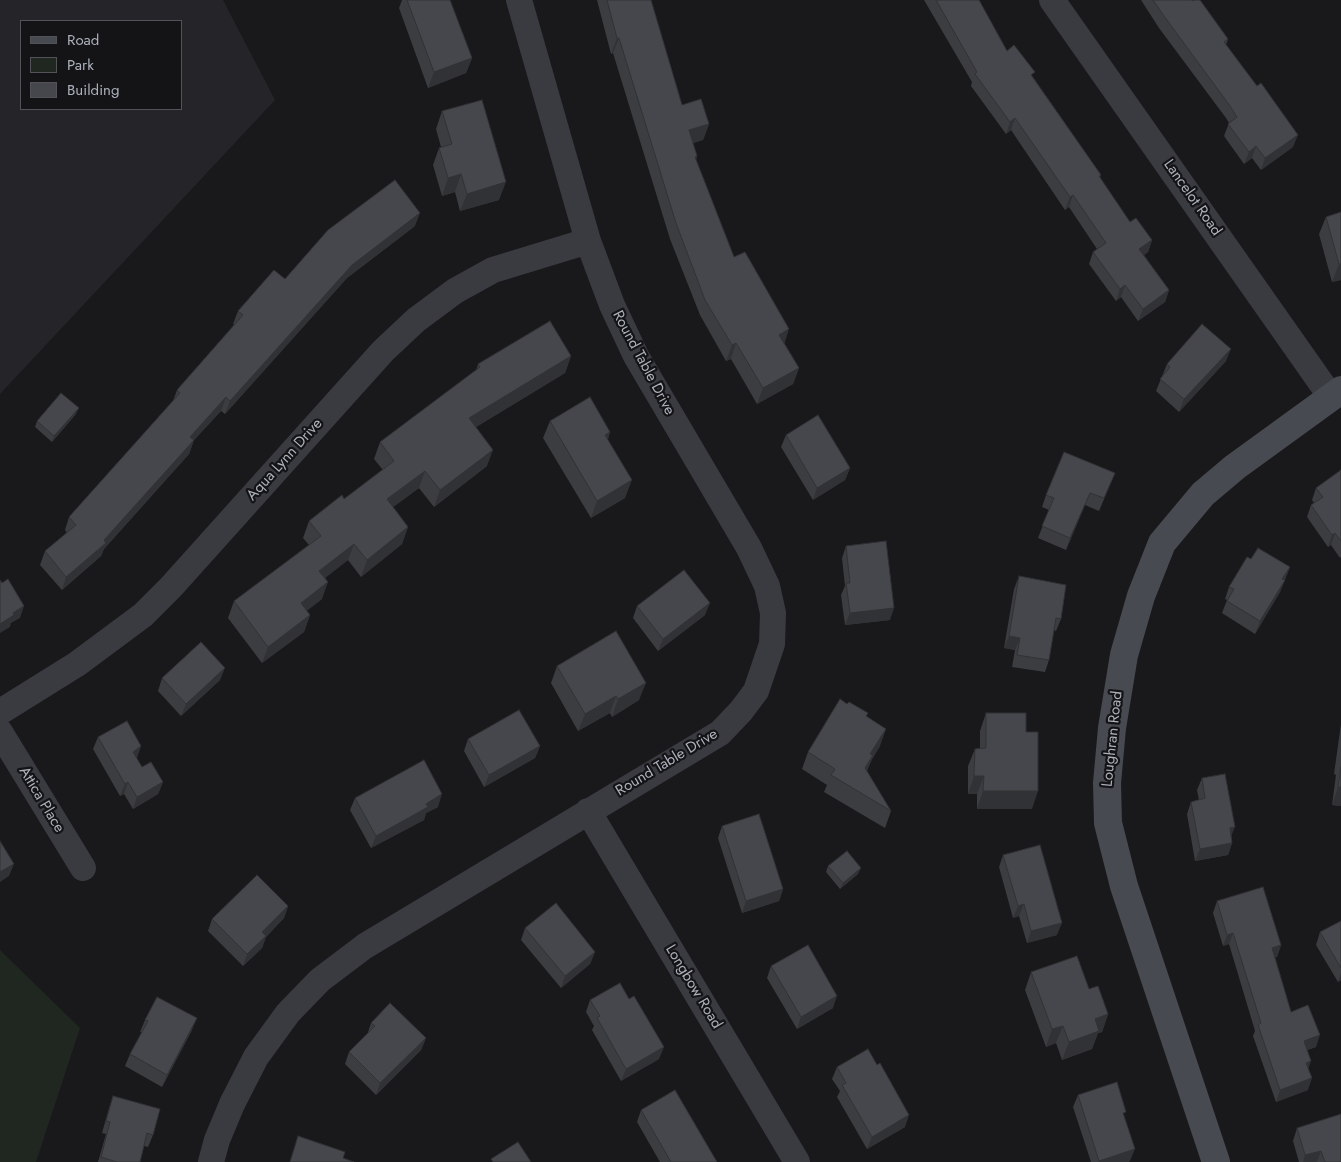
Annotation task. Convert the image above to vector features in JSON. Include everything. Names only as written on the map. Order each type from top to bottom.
[{"type":"street","name":"Round Table Drive","points":[[211,1162],[217,1140],[232,1104],[256,1057],[288,1013],[320,980],[365,946],[720,733],[741,711],[756,690],[772,644],[773,614],[767,586],[749,548],[636,356],[612,305],[588,241],[519,0]]},
{"type":"street","name":"Lancelot Road","points":[[1052,0],[1336,393]]},
{"type":"street","name":"Aqua Lynn Drive","points":[[0,712],[77,664],[143,615],[383,351],[416,320],[455,291],[493,270],[588,241]]},
{"type":"street","name":"Loughran Road","points":[[1216,1162],[1124,886],[1110,832],[1107,783],[1112,728],[1124,656],[1138,604],[1162,543],[1203,494],[1235,467],[1336,393]]},
{"type":"street","name":"Attica Place","points":[[0,732],[83,868]]},
{"type":"street","name":"Longbow Road","points":[[588,811],[797,1162]]},
{"type":"shaded area","points":[[0,0],[223,0],[275,100],[0,394]]},
{"type":"green space","points":[[0,950],[80,1028],[36,1162],[0,1162]]},
{"type":"building","points":[[407,0],[450,0],[472,58],[434,72]]},
{"type":"building","points":[[607,0],[651,0],[682,105],[701,99],[709,124],[689,130],[697,156],[695,157],[734,257],[745,252],[789,329],[779,335],[799,368],[763,388],[736,343],[732,345],[705,300],[676,223],[619,38],[617,38]]},
{"type":"building","points":[[936,0],[979,0],[1007,51],[1014,45],[1035,72],[1031,75],[1101,175],[1099,176],[1130,222],[1136,218],[1152,240],[1139,249],[1169,290],[1143,309],[1125,285],[1120,289],[1093,252],[1106,243],[1073,195],[1070,197],[1015,118],[1010,122],[975,74],[977,72]]},
{"type":"building","points":[[1153,0],[1200,0],[1228,39],[1224,42],[1257,86],[1261,83],[1298,135],[1265,158],[1256,146],[1249,152],[1228,124],[1237,117]]},
{"type":"building","points":[[482,100],[506,182],[467,194],[461,174],[448,178],[439,148],[452,144],[442,111]]},
{"type":"building","points":[[395,180],[420,213],[352,265],[230,401],[226,397],[190,437],[194,440],[104,540],[106,543],[66,577],[45,551],[76,525],[69,517],[180,393],[177,390],[243,315],[238,311],[274,270],[285,279],[328,230]]},
{"type":"building","points":[[1341,212],[1341,264],[1339,264],[1326,217]]},
{"type":"building","points":[[550,321],[571,356],[469,418],[493,450],[440,490],[425,471],[387,499],[408,527],[367,560],[354,544],[319,571],[328,582],[301,603],[310,615],[268,647],[234,601],[321,536],[309,521],[342,495],[344,499],[394,461],[380,442],[480,367],[478,364]]},
{"type":"building","points":[[1202,324],[1231,349],[1184,399],[1160,379],[1170,367],[1167,364]]},
{"type":"building","points":[[61,393],[79,408],[54,436],[37,421]]},
{"type":"building","points":[[590,397],[610,432],[605,435],[632,480],[597,501],[550,421]]},
{"type":"building","points":[[818,415],[850,468],[817,488],[786,435]]},
{"type":"building","points":[[1064,452],[1115,473],[1104,498],[1090,493],[1070,538],[1042,526],[1054,498],[1046,495]]},
{"type":"building","points":[[1341,470],[1341,541],[1335,533],[1332,535],[1311,505],[1323,497],[1316,488]]},
{"type":"building","points":[[886,541],[894,608],[850,613],[846,583],[850,583],[846,546]]},
{"type":"building","points":[[1258,548],[1290,567],[1282,579],[1285,580],[1260,621],[1227,601],[1234,589],[1229,587],[1247,557],[1251,559]]},
{"type":"building","points":[[684,570],[710,603],[663,639],[637,606]]},
{"type":"building","points":[[1019,576],[1066,585],[1061,619],[1056,618],[1049,660],[1017,655],[1020,638],[1009,636]]},
{"type":"building","points":[[8,579],[24,606],[0,624],[0,580],[2,583]]},
{"type":"building","points":[[616,631],[646,683],[618,699],[616,696],[585,714],[557,666]]},
{"type":"building","points":[[201,642],[225,668],[186,704],[162,678]]},
{"type":"building","points":[[840,699],[868,713],[866,716],[886,729],[870,754],[873,755],[865,768],[891,811],[831,775],[835,769],[808,752]]},
{"type":"building","points":[[519,710],[540,746],[489,775],[468,739]]},
{"type":"building","points":[[986,713],[1026,713],[1026,732],[1038,732],[1038,791],[983,791],[984,776],[974,776],[975,749],[986,748]]},
{"type":"building","points":[[127,721],[141,746],[133,752],[142,767],[151,762],[163,782],[137,797],[128,782],[125,784],[98,737]]},
{"type":"building","points":[[424,760],[442,794],[426,804],[428,807],[376,836],[355,798]]},
{"type":"building","points":[[1341,767],[1341,787],[1338,787]]},
{"type":"building","points":[[1225,774],[1235,827],[1230,828],[1232,843],[1200,849],[1191,802],[1205,798],[1202,778]]},
{"type":"building","points":[[759,814],[783,889],[746,901],[722,826]]},
{"type":"building","points":[[0,841],[14,864],[0,872]]},
{"type":"building","points":[[1040,845],[1062,923],[1031,931],[1024,904],[1018,906],[1003,855]]},
{"type":"building","points":[[847,851],[861,868],[843,883],[828,866]]},
{"type":"building","points":[[257,875],[288,906],[262,932],[266,936],[247,954],[212,919]]},
{"type":"building","points":[[1263,887],[1281,945],[1272,948],[1291,1012],[1308,1005],[1320,1035],[1304,1041],[1311,1061],[1306,1063],[1312,1078],[1280,1090],[1258,1025],[1261,1023],[1233,933],[1227,935],[1217,901]]},
{"type":"building","points":[[556,903],[595,952],[565,976],[525,928]]},
{"type":"building","points":[[1341,921],[1341,968],[1320,932]]},
{"type":"building","points":[[808,945],[837,996],[801,1017],[771,966]]},
{"type":"building","points":[[1077,956],[1089,989],[1098,986],[1108,1014],[1095,1019],[1099,1031],[1069,1042],[1063,1026],[1052,1029],[1031,972]]},
{"type":"building","points":[[620,983],[629,999],[634,996],[664,1047],[626,1069],[597,1018],[600,1016],[590,1000]]},
{"type":"building","points":[[157,997],[197,1018],[167,1075],[130,1054],[148,1021],[145,1020]]},
{"type":"building","points":[[390,1003],[426,1038],[380,1083],[349,1052],[375,1026],[371,1023]]},
{"type":"building","points":[[868,1049],[877,1065],[880,1063],[909,1115],[872,1137],[842,1085],[846,1083],[837,1067]]},
{"type":"building","points":[[1117,1082],[1126,1112],[1123,1113],[1135,1149],[1099,1161],[1078,1095]]},
{"type":"building","points":[[675,1090],[717,1162],[671,1162],[641,1110]]},
{"type":"building","points":[[113,1096],[160,1109],[153,1135],[147,1133],[140,1162],[117,1162],[101,1157],[110,1122],[106,1121]]},
{"type":"building","points":[[1341,1114],[1341,1162],[1325,1162],[1321,1151],[1305,1155],[1297,1128]]},
{"type":"building","points":[[298,1136],[345,1152],[343,1158],[354,1162],[290,1162]]},
{"type":"building","points":[[518,1142],[531,1162],[493,1162],[491,1159]]}]
